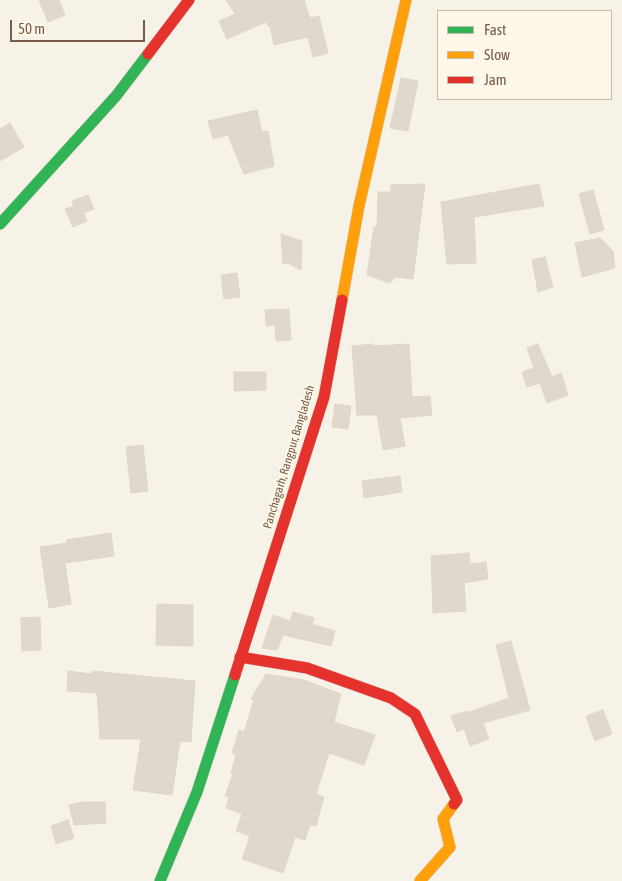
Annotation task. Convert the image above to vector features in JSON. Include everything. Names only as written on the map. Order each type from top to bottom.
[{"type":"street","points":[[0,224],[116,96],[189,0]]},
{"type":"street","name":"Panchagarh, Rangpur, Bangladesh","points":[[160,881],[197,792],[324,397],[359,206],[406,0]]},
{"type":"street","points":[[240,657],[307,668],[391,698],[415,714],[457,800],[443,819],[450,847],[420,881]]},
{"type":"building","points":[[39,0],[59,0],[65,15],[48,22]]},
{"type":"building","points":[[226,0],[304,0],[310,18],[319,16],[328,53],[313,57],[308,37],[274,45],[270,26],[266,22],[227,39],[219,21],[235,14]]},
{"type":"building","points":[[401,78],[418,81],[408,131],[390,128]]},
{"type":"building","points":[[257,110],[262,132],[268,131],[274,166],[244,174],[228,135],[213,139],[208,121]]},
{"type":"building","points":[[10,123],[24,147],[0,161],[0,129]]},
{"type":"building","points":[[425,184],[413,279],[395,277],[390,283],[367,275],[374,227],[377,227],[378,192],[391,192],[391,185]]},
{"type":"building","points":[[539,184],[544,206],[474,217],[476,263],[447,264],[441,202]]},
{"type":"building","points":[[593,190],[604,230],[590,234],[579,194]]},
{"type":"building","points":[[88,195],[94,209],[84,213],[87,221],[73,227],[65,209],[74,206],[72,201]]},
{"type":"building","points":[[281,234],[302,241],[301,270],[288,263],[283,264]]},
{"type":"building","points":[[600,238],[613,251],[615,268],[582,277],[575,243]]},
{"type":"building","points":[[545,257],[553,287],[538,292],[532,260]]},
{"type":"building","points":[[237,273],[240,297],[224,299],[221,275]]},
{"type":"building","points":[[289,309],[291,340],[276,341],[275,325],[266,326],[265,310]]},
{"type":"building","points":[[373,344],[373,346],[409,344],[412,397],[430,396],[432,415],[400,418],[405,446],[383,450],[377,415],[357,415],[352,346]]},
{"type":"building","points":[[538,344],[552,377],[561,373],[568,395],[547,403],[540,383],[527,387],[522,372],[534,368],[527,348]]},
{"type":"building","points":[[234,372],[266,372],[266,390],[234,391]]},
{"type":"building","points":[[335,404],[351,406],[348,429],[332,427]]},
{"type":"building","points":[[143,445],[148,491],[131,493],[126,447]]},
{"type":"building","points":[[400,476],[402,492],[364,498],[362,481]]},
{"type":"building","points":[[111,533],[114,556],[65,563],[71,604],[49,608],[40,547],[67,543],[66,540]]},
{"type":"building","points":[[469,553],[470,564],[486,562],[488,579],[464,583],[466,611],[433,613],[431,556]]},
{"type":"building","points":[[157,604],[193,605],[193,646],[156,645]]},
{"type":"building","points":[[293,612],[314,618],[312,624],[335,631],[331,646],[283,635],[277,650],[262,648],[273,615],[290,621]]},
{"type":"building","points":[[40,617],[41,650],[22,651],[21,618]]},
{"type":"building","points":[[511,641],[530,710],[483,723],[489,739],[470,746],[464,729],[457,732],[451,716],[467,711],[467,713],[509,698],[496,645]]},
{"type":"building","points":[[68,671],[92,674],[92,671],[195,681],[191,742],[180,741],[172,795],[133,790],[141,739],[100,739],[97,693],[67,691]]},
{"type":"building","points":[[266,674],[304,680],[341,694],[334,722],[375,735],[364,765],[329,753],[316,794],[324,797],[316,826],[310,825],[305,840],[295,837],[283,873],[242,859],[250,836],[236,831],[242,814],[226,808],[229,797],[225,796],[233,774],[231,773],[236,755],[232,753],[239,730],[244,732],[254,700],[251,699]]},
{"type":"building","points":[[603,710],[612,734],[595,741],[586,716]]},
{"type":"building","points":[[83,802],[105,802],[106,823],[74,825],[69,805]]},
{"type":"building","points":[[68,820],[74,838],[56,844],[51,826]]},
{"type":"traffic: fast","points":[[0,224],[116,96],[148,54]]},
{"type":"traffic: fast","points":[[160,881],[197,792],[235,675]]},
{"type":"traffic: slow","points":[[342,300],[359,206],[406,0]]},
{"type":"traffic: slow","points":[[420,881],[450,847],[443,819],[454,804]]},
{"type":"traffic: jam","points":[[148,54],[189,0]]},
{"type":"traffic: jam","points":[[235,675],[324,397],[342,300]]},
{"type":"traffic: jam","points":[[240,657],[307,668],[391,698],[415,714],[457,800],[454,804]]}]
